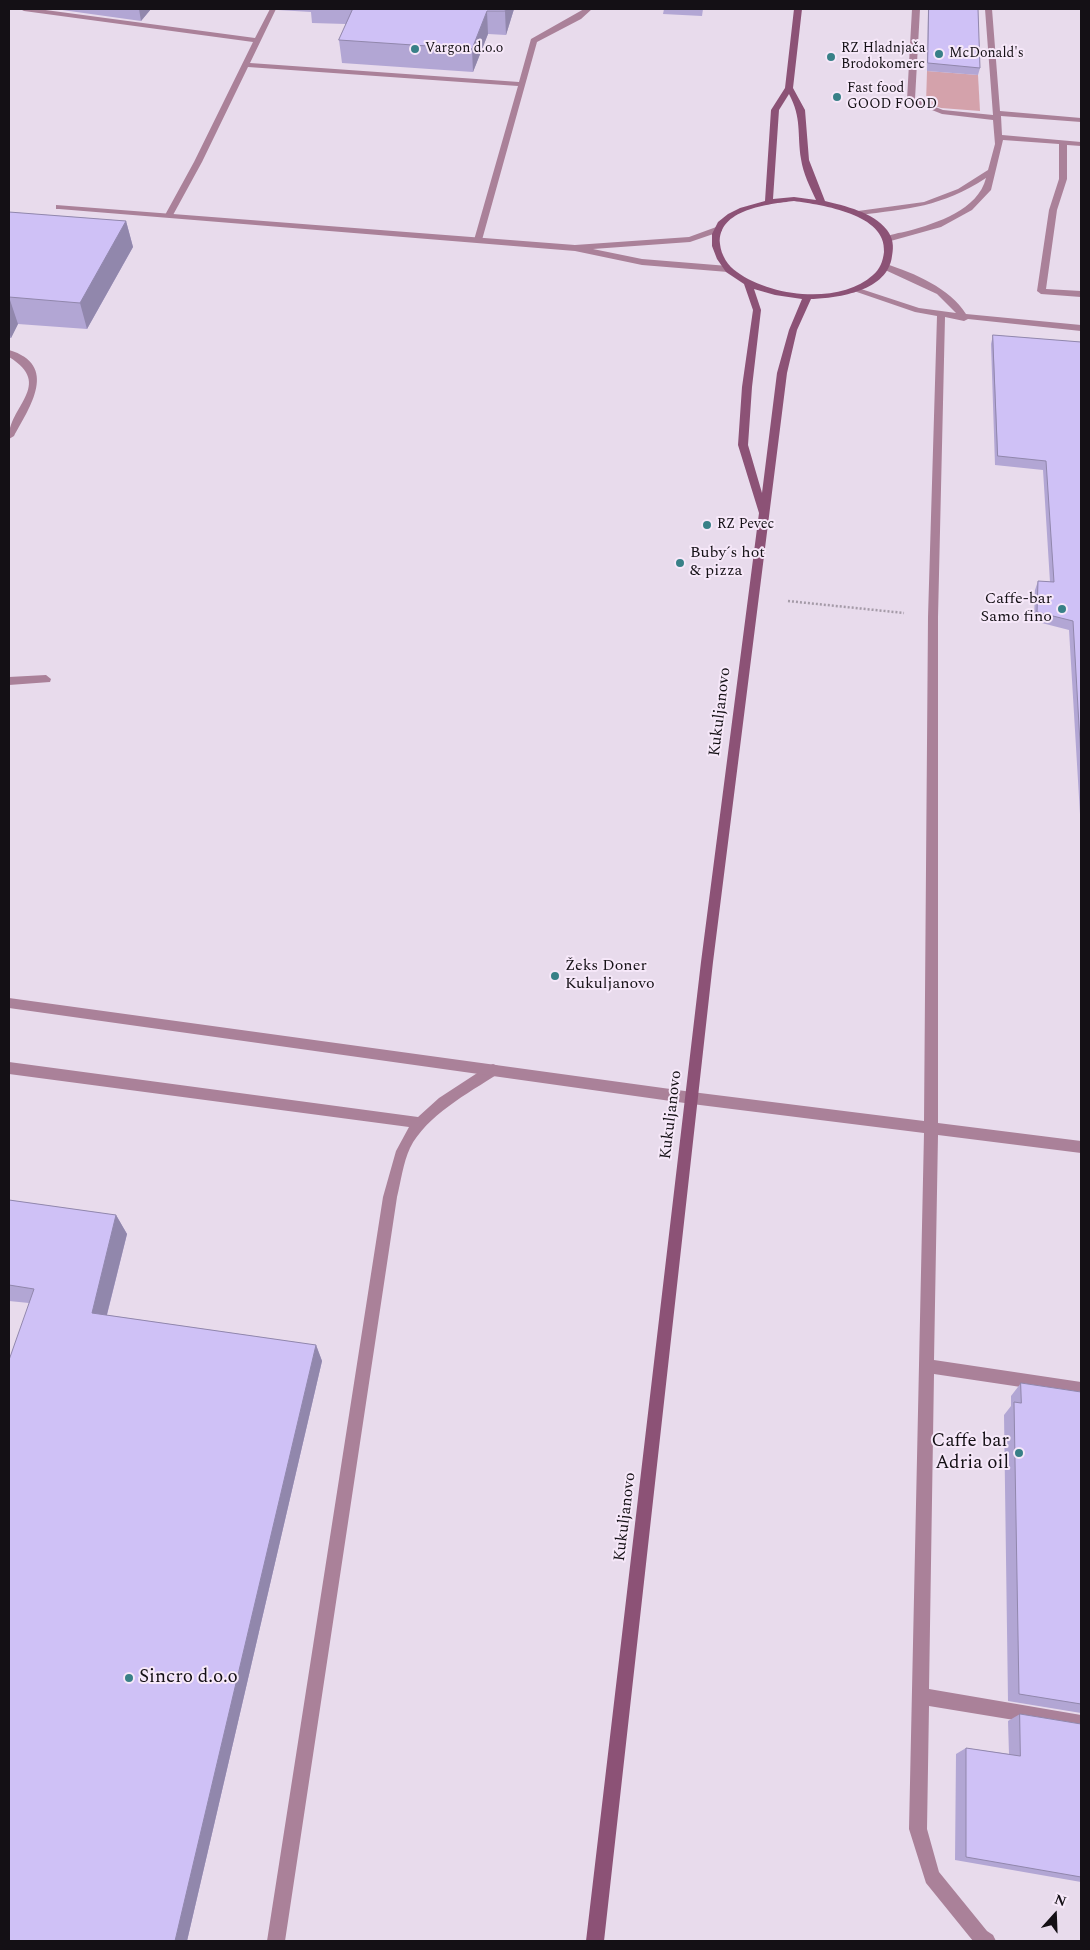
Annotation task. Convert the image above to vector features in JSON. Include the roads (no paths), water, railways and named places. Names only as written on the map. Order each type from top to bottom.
[{"type":"main road","points":[[769,201],[775,110],[789,88],[798,9]]},
{"type":"main road","points":[[789,88],[801,110],[805,160],[810,180],[820,201]]},
{"type":"main road","points":[[794,199],[820,201],[858,214],[871,221],[887,239],[890,253],[886,267],[879,276],[855,290],[832,295],[807,296],[776,293],[748,283],[728,269],[718,256],[715,242],[719,229],[730,217],[738,212],[769,201],[794,199]]},
{"type":"main road","points":[[748,283],[757,310],[747,388],[743,445],[764,515]]},
{"type":"main road","name":"Kukuljanovo","points":[[595,1941],[692,1098],[782,373],[793,330],[807,296]]},
{"type":"street","points":[[24,9],[258,41]]},
{"type":"street","points":[[169,215],[274,9]]},
{"type":"street","points":[[478,240],[534,41],[578,17],[588,9]]},
{"type":"street","points":[[916,9],[911,100],[942,112],[1081,120]]},
{"type":"street","points":[[887,239],[938,225],[969,208],[987,190],[999,137],[989,9]]},
{"type":"street","points":[[247,65],[521,84]]},
{"type":"street","points":[[999,137],[1081,144]]},
{"type":"street","points":[[1063,142],[1063,179],[1053,210],[1040,290],[1081,294]]},
{"type":"street","points":[[858,214],[925,204],[961,191],[992,171]]},
{"type":"street","points":[[59,207],[575,248],[642,262],[728,269]]},
{"type":"street","points":[[575,248],[690,239],[719,229]]},
{"type":"street","points":[[886,267],[949,297],[959,308],[964,318]]},
{"type":"street","points":[[855,290],[912,309],[964,318],[1081,328]]},
{"type":"street","points":[[941,314],[934,617],[931,1128],[918,1829],[932,1877],[981,1937],[987,1941]]},
{"type":"street","points":[[9,353],[21,358],[31,368],[35,380],[31,394],[9,436]]},
{"type":"street","points":[[9,416],[19,417]]},
{"type":"street","points":[[9,681],[46,679]]},
{"type":"street","points":[[9,1003],[692,1098],[1081,1147]]},
{"type":"street","points":[[9,1068],[422,1123]]},
{"type":"street","points":[[276,1941],[390,1198],[406,1144],[422,1123],[452,1096],[493,1070]]},
{"type":"street","points":[[926,1366],[1081,1389]]},
{"type":"street","points":[[920,1696],[1081,1723]]},
{"type":"place","name":"Vargon d.o.o","points":[[415,49]]},
{"type":"place","name":"McDonald's","points":[[939,54]]},
{"type":"place","name":"RZ Hladnjača Brodokomerc","points":[[831,57]]},
{"type":"place","name":"Fast food GOOD FOOD","points":[[837,97]]},
{"type":"place","name":"RZ Pevec","points":[[707,525]]},
{"type":"place","name":"Buby´s hot & pizza","points":[[680,563]]},
{"type":"place","name":"Caffe-bar Samo fino","points":[[1062,609]]},
{"type":"place","name":"Žeks Doner Kukuljanovo","points":[[555,976]]},
{"type":"place","name":"Caffe bar Adria oil","points":[[1019,1453]]},
{"type":"place","name":"Sincro d.o.o","points":[[129,1678]]}]
